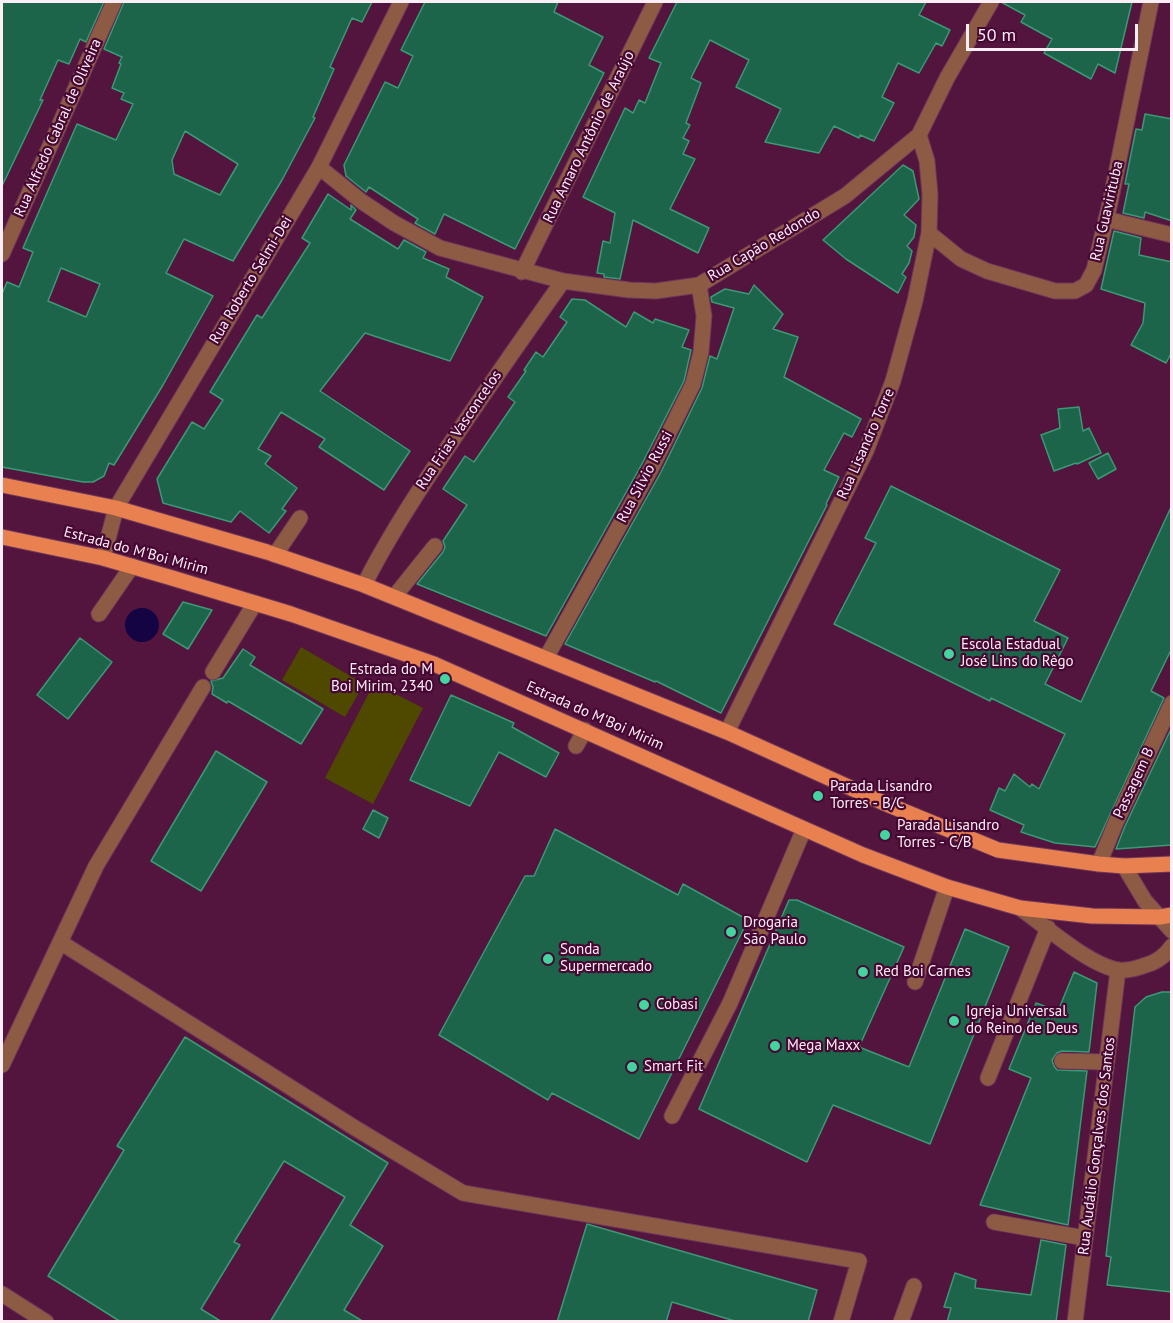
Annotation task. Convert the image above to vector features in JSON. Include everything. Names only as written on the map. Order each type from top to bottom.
[{"type":"main road","points":[[2,485],[116,508],[275,555],[364,585],[728,732],[884,803],[998,850],[1099,864],[1124,866],[1172,864]]},
{"type":"main road","name":"Estrada do M'Boi Mirim","points":[[2,537],[132,566],[255,603],[434,664],[863,855],[947,887],[1020,908],[1092,916],[1166,916]]},
{"type":"street","name":"Rua Alfredo Cabral de Oliveira","points":[[2,254],[114,2]]},
{"type":"street","name":"Rua Roberto Selmi-Dei","points":[[103,558],[116,508],[319,167],[401,2]]},
{"type":"street","name":"Rua Amaro Antônio de Araújo","points":[[522,272],[655,2]]},
{"type":"street","name":"Rua Capão Redondo","points":[[319,167],[394,223],[440,248],[522,272],[563,281],[629,290],[656,291],[699,285],[845,196],[919,135],[947,78],[991,2]]},
{"type":"street","name":"Rua Guavirituba","points":[[929,233],[961,259],[987,271],[1055,291],[1075,291],[1086,285],[1094,270],[1106,219],[1151,2]]},
{"type":"street","name":"Rua Lisandro Torre","points":[[728,732],[866,451],[894,381],[915,301],[929,233],[930,194],[927,160],[919,135]]},
{"type":"street","points":[[1106,219],[1172,235]]},
{"type":"street","name":"Rua Frias Vasconcelos","points":[[364,585],[418,492],[475,405],[563,281]]},
{"type":"street","name":"Rua Silvio Russi","points":[[546,658],[651,467],[693,384],[701,352],[704,316],[699,285]]},
{"type":"street","points":[[275,555],[300,518]]},
{"type":"street","points":[[394,597],[435,546]]},
{"type":"street","points":[[99,614],[132,566]]},
{"type":"street","points":[[213,672],[255,603]]},
{"type":"street","points":[[2,1065],[101,857],[203,687]]},
{"type":"street","name":"Passagem B","points":[[1099,864],[1116,822],[1172,703]]},
{"type":"street","points":[[576,746],[585,730]]},
{"type":"street","points":[[672,1116],[730,1003],[804,829]]},
{"type":"street","points":[[1124,866],[1145,901],[1166,916],[1172,931]]},
{"type":"street","points":[[915,982],[947,887]]},
{"type":"street","points":[[1020,908],[1092,960],[1118,970],[1137,969],[1151,964],[1162,958],[1172,946]]},
{"type":"street","points":[[988,1078],[1047,928]]},
{"type":"street","points":[[60,942],[364,1134],[463,1193],[859,1262],[841,1322]]},
{"type":"street","name":"Rua Audálio Gonçalves dos Santos","points":[[1075,1322],[1118,970]]},
{"type":"street","points":[[1062,1061],[1107,1062]]},
{"type":"street","points":[[994,1222],[1085,1238]]},
{"type":"street","points":[[901,1322],[914,1286]]},
{"type":"street","points":[[2,1294],[46,1322]]},
{"type":"shaded area","points":[[142,608],[154,613],[159,625],[154,637],[142,642],[130,637],[125,625],[130,613]]},
{"type":"shaded area","points":[[301,647],[364,684],[345,717],[282,680]]},
{"type":"shaded area","points":[[374,683],[423,708],[373,804],[325,778]]},
{"type":"building","points":[[2,2],[104,2],[86,42],[80,39],[69,64],[58,60],[40,100],[43,100],[2,186]]},
{"type":"building","points":[[124,2],[372,2],[362,22],[352,18],[330,67],[334,69],[313,117],[315,118],[282,180],[233,261],[184,239],[166,273],[213,296],[163,385],[114,465],[109,463],[104,476],[93,482],[83,482],[2,467],[2,294],[7,282],[19,287],[33,252],[23,248],[77,124],[116,140],[133,104],[121,99],[124,93],[112,88],[122,57],[104,49]],"holes":[[[185,131],[238,164],[220,195],[174,174],[172,160]],[[61,268],[100,284],[86,317],[48,301]]]},
{"type":"building","points":[[425,2],[558,2],[554,12],[603,37],[589,65],[604,73],[515,249],[444,214],[435,234],[415,223],[418,219],[369,187],[366,192],[346,176],[344,165],[385,82],[398,88],[413,56],[401,50]]},
{"type":"building","points":[[677,2],[926,2],[919,15],[950,30],[942,46],[936,43],[919,73],[898,63],[882,97],[894,103],[874,141],[860,135],[859,138],[834,126],[819,153],[765,142],[781,109],[736,87],[749,60],[710,40],[691,78],[701,83],[686,123],[690,125],[683,138],[689,141],[683,154],[695,159],[670,209],[709,228],[698,253],[633,220],[620,279],[604,277],[604,274],[597,273],[603,241],[610,243],[615,213],[583,197],[625,108],[633,113],[639,100],[645,103],[661,63],[649,58]]},
{"type":"building","points":[[1001,2],[1132,2],[1115,73],[1098,64],[1091,79],[1044,53],[1052,39],[1021,22],[1025,15]]},
{"type":"building","points":[[1145,114],[1172,119],[1172,221],[1145,212],[1144,218],[1123,213],[1129,184],[1125,184],[1136,129],[1142,130]]},
{"type":"building","points":[[903,165],[913,171],[919,199],[904,215],[916,225],[914,237],[907,246],[912,251],[909,263],[902,274],[906,277],[898,293],[846,259],[823,240]]},
{"type":"building","points":[[328,194],[351,210],[351,205],[356,210],[350,219],[398,249],[404,240],[426,252],[423,258],[449,269],[446,277],[483,297],[450,361],[365,333],[320,391],[410,451],[384,490],[319,447],[325,439],[281,412],[258,449],[271,456],[265,464],[297,488],[282,509],[286,511],[269,533],[240,511],[231,522],[163,503],[157,479],[192,422],[204,429],[223,400],[210,392],[257,315],[262,318],[310,243],[302,238]]},
{"type":"building","points":[[1114,231],[1141,238],[1139,255],[1172,262],[1172,352],[1166,363],[1131,345],[1143,323],[1145,303],[1101,289]]},
{"type":"building","points":[[754,285],[783,314],[773,329],[798,337],[784,377],[861,419],[852,437],[844,433],[824,470],[839,477],[721,713],[656,681],[565,644],[661,472],[702,388],[710,356],[717,359],[734,308],[712,302],[711,297],[725,289],[749,294]]},
{"type":"building","points":[[572,299],[585,300],[626,327],[634,312],[653,323],[655,319],[689,330],[682,347],[691,350],[684,381],[643,462],[546,636],[417,584],[443,552],[445,547],[443,541],[467,505],[443,489],[465,456],[474,462],[515,402],[508,397],[536,352],[543,357],[567,322],[560,317]]},
{"type":"building","points":[[1079,407],[1083,431],[1089,428],[1101,453],[1054,471],[1041,435],[1060,428],[1058,409]]},
{"type":"building","points":[[1108,453],[1116,469],[1098,479],[1089,463]]},
{"type":"building","points":[[891,486],[1060,570],[1034,621],[1068,638],[1045,684],[1081,702],[1172,505],[1172,648],[1151,691],[1164,698],[1095,847],[1055,843],[1021,832],[1024,825],[990,810],[999,788],[1005,791],[1014,774],[1030,787],[1032,784],[1039,789],[1065,734],[991,698],[990,701],[834,624],[876,543],[865,538]]},
{"type":"building","points":[[183,602],[212,610],[188,649],[163,634]]},
{"type":"building","points":[[80,638],[112,662],[68,719],[37,695]]},
{"type":"building","points":[[243,649],[255,657],[250,665],[323,709],[301,744],[212,694],[211,681],[223,678]]},
{"type":"building","points":[[451,695],[514,723],[512,727],[559,753],[546,777],[499,752],[470,806],[410,780]]},
{"type":"building","points":[[1172,727],[1172,845],[1116,849],[1125,826]]},
{"type":"building","points":[[216,751],[267,782],[201,891],[151,861]]},
{"type":"building","points":[[373,810],[388,818],[379,838],[363,829]]},
{"type":"building","points":[[555,829],[678,895],[683,884],[748,920],[639,1139],[552,1093],[548,1100],[439,1035],[525,876],[534,876]]},
{"type":"building","points":[[789,900],[797,900],[904,947],[859,1047],[909,1067],[965,929],[1009,947],[930,1144],[833,1105],[807,1162],[699,1109]]},
{"type":"building","points":[[1074,972],[1097,983],[1089,1052],[1062,1051],[1057,1053],[1052,1060],[1057,1070],[1087,1071],[1068,1225],[980,1205],[1031,1078],[1009,1069],[1036,1003],[1058,1011]]},
{"type":"building","points":[[1162,992],[1172,992],[1172,1292],[1107,1285],[1111,1257],[1106,1256],[1135,1007],[1146,997]]},
{"type":"building","points":[[185,1037],[388,1163],[350,1225],[383,1246],[344,1310],[364,1322],[270,1322],[345,1197],[284,1161],[234,1242],[240,1245],[201,1309],[222,1322],[121,1322],[48,1276],[124,1150],[117,1146]]},
{"type":"building","points":[[587,1224],[817,1290],[808,1322],[738,1322],[672,1302],[666,1322],[557,1322]]},
{"type":"building","points":[[1041,1240],[1066,1245],[1056,1322],[947,1322],[951,1308],[944,1307],[955,1273],[976,1280],[975,1288],[1031,1295]]},
{"type":"place","name":"Escola Estadual José Lins do Rêgo","points":[[949,654]]},
{"type":"place","name":"Estrada do M Boi Mirim, 2340","points":[[445,679]]},
{"type":"place","name":"Parada Lisandro Torres - B/C","points":[[818,796]]},
{"type":"place","name":"Parada Lisandro Torres - C/B","points":[[885,835]]},
{"type":"place","name":"Drogaria São Paulo","points":[[731,932]]},
{"type":"place","name":"Sonda Supermercado","points":[[548,959]]},
{"type":"place","name":"Red Boi Carnes","points":[[863,972]]},
{"type":"place","name":"Cobasi","points":[[644,1005]]},
{"type":"place","name":"Igreja Universal do Reino de Deus","points":[[954,1021]]},
{"type":"place","name":"Mega Maxx","points":[[775,1046]]},
{"type":"place","name":"Smart Fit","points":[[632,1067]]}]
